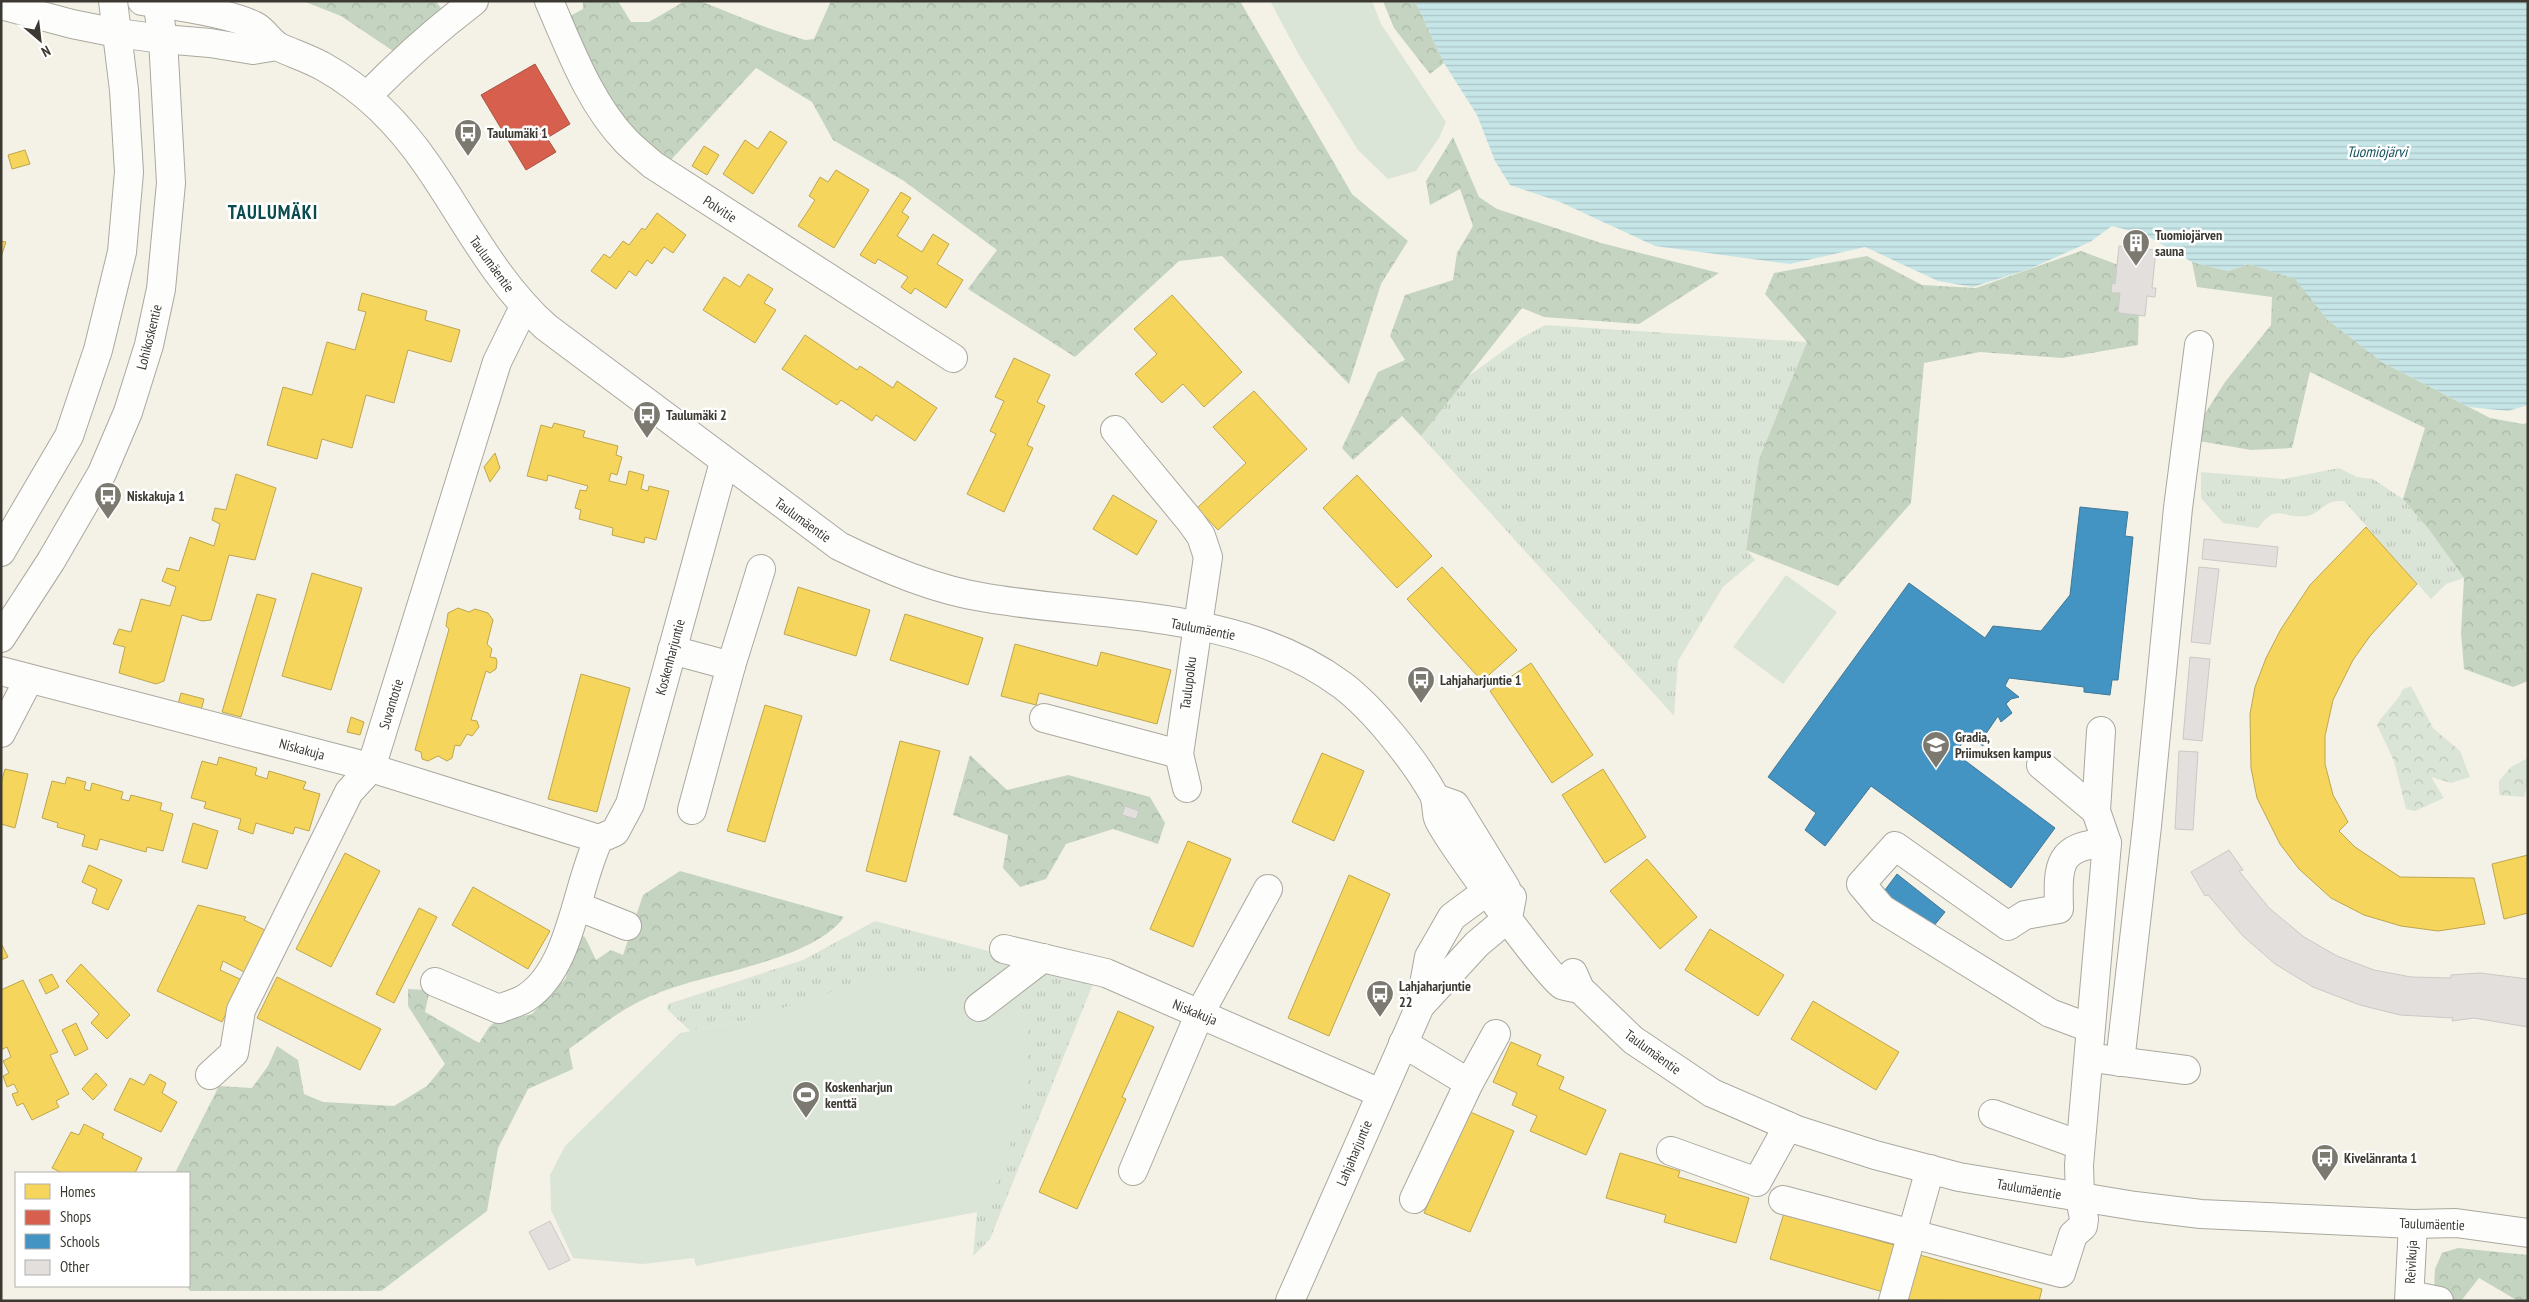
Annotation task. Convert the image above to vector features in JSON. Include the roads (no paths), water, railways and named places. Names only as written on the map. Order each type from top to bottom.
[{"type":"main road","points":[[1,552],[69,436],[98,350],[122,252],[129,172],[124,90],[112,1]]},
{"type":"main road","points":[[367,96],[413,51],[474,1]]},
{"type":"main road","name":"Polvitie","points":[[549,1],[588,85],[605,114],[627,142],[653,165],[953,358]]},
{"type":"main road","name":"Taulumäentie","points":[[152,2],[206,12],[257,27],[277,46],[324,67],[367,96],[400,128],[428,166],[478,246],[524,307],[546,327],[724,462],[839,546],[878,565],[932,585],[986,598],[1227,631],[1271,645],[1344,686],[1373,715],[1412,761],[1435,798],[1455,805],[1502,902],[1573,971],[1580,990],[1633,1040],[1712,1093],[1788,1126],[1875,1155],[1958,1177],[2080,1198],[2201,1214],[2413,1224],[2456,1223],[2528,1233]]},
{"type":"main road","name":"Lohikoskentie","points":[[1,638],[51,561],[102,473],[128,412],[149,345],[161,289],[171,182],[163,39],[152,2]]},
{"type":"main road","points":[[1,5],[72,24],[117,33],[163,39],[210,42],[252,50],[277,46]]},
{"type":"main road","name":"Suvantotie","points":[[210,1075],[234,1053],[241,1010],[349,792],[371,768],[497,362],[524,307]]},
{"type":"main road","points":[[2120,1062],[2147,826],[2178,508],[2199,345]]},
{"type":"main road","name":"Taulupolku","points":[[1115,430],[1191,522],[1201,536],[1208,557],[1179,754],[1188,788]]},
{"type":"main road","name":"Koskenharjuntie","points":[[599,839],[615,832],[630,804],[724,462]]},
{"type":"main road","points":[[692,810],[731,666],[761,569]]},
{"type":"main road","points":[[672,650],[731,666]]},
{"type":"main road","name":"Niskakuja","points":[[1,671],[371,768],[599,839]]},
{"type":"main road","points":[[1,733],[42,683]]},
{"type":"main road","points":[[1044,718],[1179,754]]},
{"type":"main road","points":[[1783,1200],[2061,1273],[2073,1235],[2083,1226],[2084,1219],[2080,1198],[2080,1145],[2107,843],[2096,812],[2101,731]]},
{"type":"main road","points":[[2041,765],[2096,812]]},
{"type":"main road","points":[[435,982],[499,1009],[527,997],[552,973],[577,906],[589,859],[599,839]]},
{"type":"main road","points":[[2090,1028],[2050,1013],[1882,910],[1861,884],[1895,846],[2008,926],[2024,915],[2059,909],[2058,872],[2067,854],[2086,844],[2107,843]]},
{"type":"main road","points":[[1133,1171],[1200,1013],[1268,889]]},
{"type":"main road","name":"Lahjaharjuntie","points":[[1295,1291],[1380,1093],[1420,1006],[1429,957],[1452,918],[1502,902]]},
{"type":"main road","name":"Lahjaharjuntie","points":[[1420,1006],[1477,944],[1502,902]]},
{"type":"main road","points":[[577,906],[627,926]]},
{"type":"main road","name":"Niskakuja","points":[[1004,949],[1106,973],[1380,1093]]},
{"type":"main road","points":[[979,1007],[1043,958]]},
{"type":"main road","points":[[1414,1200],[1469,1083],[1496,1034]]},
{"type":"main road","points":[[1403,1043],[1469,1083]]},
{"type":"main road","points":[[2088,1057],[2186,1070]]},
{"type":"main road","points":[[1993,1114],[2080,1145]]},
{"type":"main road","points":[[1671,1151],[1757,1182],[1788,1126]]},
{"type":"main road","points":[[1893,1301],[1930,1169]]},
{"type":"main road","name":"Reivikuja","points":[[2410,1298],[2413,1224]]},
{"type":"main road","points":[[2410,1298],[2440,1301]]},
{"type":"water","name":"Tuomiojärvi","points":[[1415,1],[2528,1],[2528,405],[2508,411],[2469,407],[2382,362],[2328,320],[2295,279],[2249,264],[2228,271],[2192,262],[2146,235],[2112,226],[2090,242],[2029,269],[1973,287],[1938,281],[1865,247],[1790,264],[1655,246],[1560,202],[1510,185],[1495,161],[1477,115],[1444,63]]},
{"type":"place","name":"Taulumäki 1","points":[[468,157]]},
{"type":"place","name":"Tuomiojärven sauna","points":[[2136,267]]},
{"type":"place","name":"Taulumäki 2","points":[[647,439]]},
{"type":"place","name":"Niskakuja 1","points":[[108,520]]},
{"type":"place","name":"Lahjaharjuntie 1","points":[[1421,704]]},
{"type":"place","name":"Gradia, Priimuksen kampus","points":[[1936,769]]},
{"type":"place","name":"Lahjaharjuntie 22","points":[[1380,1018]]},
{"type":"place","name":"Koskenharjun kenttä","points":[[806,1119]]},
{"type":"place","name":"Kivelänranta 1","points":[[2325,1182]]},
{"type":"district","name":"TAULUMÄKI","points":[[273,212]]}]
